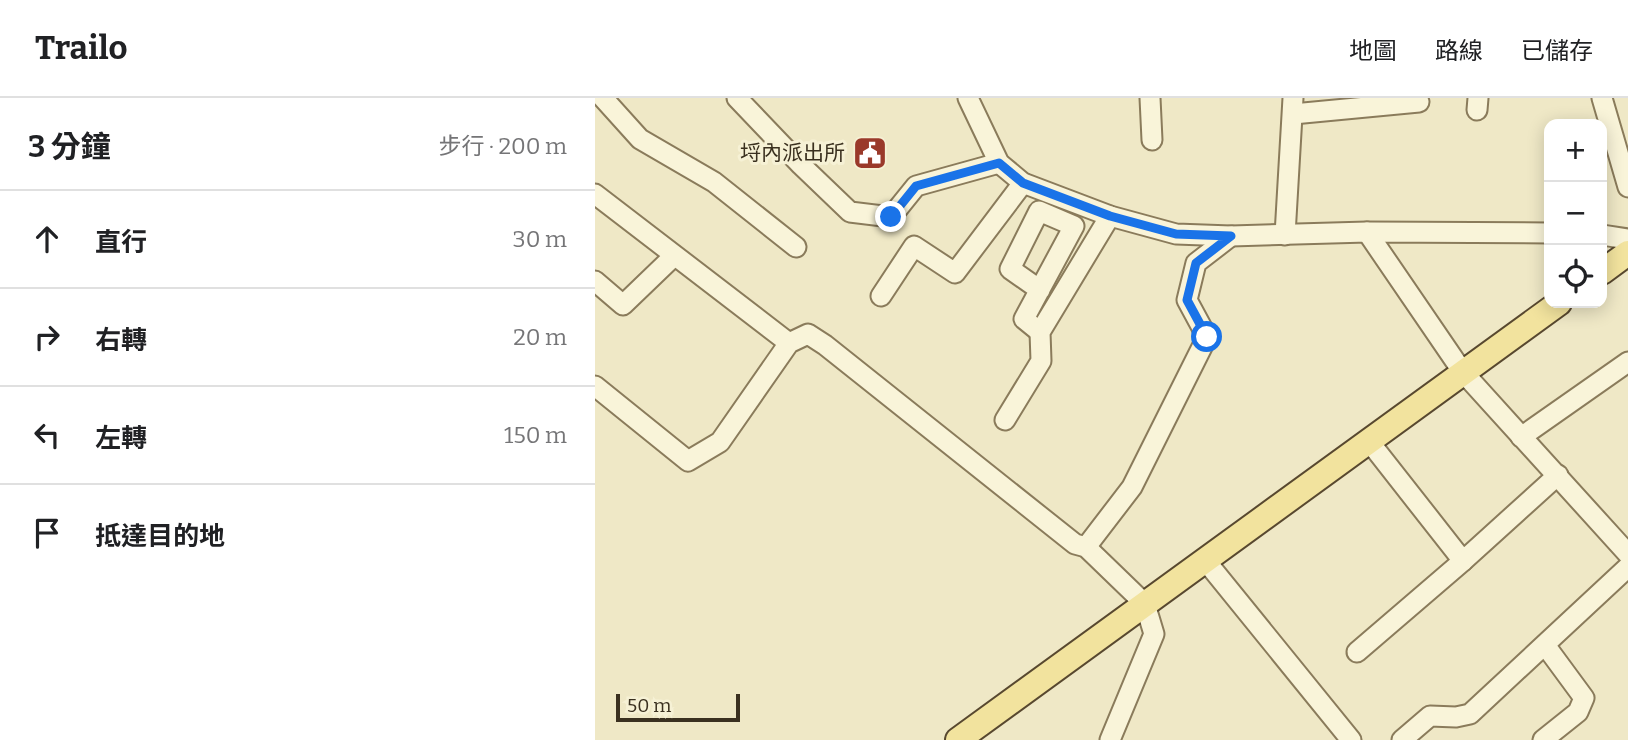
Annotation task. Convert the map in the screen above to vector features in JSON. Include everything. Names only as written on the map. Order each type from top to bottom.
[{"type":"main road","points":[[1607,268],[1628,253]]},
{"type":"main road","points":[[958,740],[1552,308]]},
{"type":"street","points":[[603,98],[640,139],[714,182],[796,247]]},
{"type":"street","points":[[737,98],[801,166],[850,212],[891,217],[916,186],[999,163]]},
{"type":"street","points":[[968,98],[999,163],[1023,183],[1110,216],[1176,234],[1231,236],[1367,232],[1544,233]]},
{"type":"street","points":[[1150,98],[1152,140]]},
{"type":"street","points":[[1602,98],[1628,187]]},
{"type":"street","points":[[1285,235],[1293,106],[1419,102]]},
{"type":"street","points":[[881,296],[914,246],[955,273],[1023,183]]},
{"type":"street","points":[[595,194],[789,343]]},
{"type":"street","points":[[1005,421],[1041,361],[1041,332],[1110,216]]},
{"type":"street","points":[[1367,232],[1462,371],[1628,554]]},
{"type":"street","points":[[1086,547],[1132,487],[1207,337],[1187,300],[1196,263],[1231,236]]},
{"type":"street","points":[[1607,236],[1628,239]]},
{"type":"street","points":[[595,281],[623,305],[674,256]]},
{"type":"street","points":[[1040,290],[1024,319],[1041,332]]},
{"type":"street","points":[[595,386],[688,461],[720,442],[789,343],[808,334],[825,345],[1075,544],[1086,547],[1145,604],[1154,634],[1110,740]]},
{"type":"street","points":[[1521,437],[1628,362]]},
{"type":"street","points":[[1368,440],[1463,561]]},
{"type":"street","points":[[1357,652],[1476,552],[1558,475]]},
{"type":"street","points":[[1205,560],[1351,740]]},
{"type":"street","points":[[1402,740],[1430,716],[1456,717],[1471,714],[1628,567]]},
{"type":"street","points":[[1543,740],[1579,712],[1584,698],[1545,645]]},
{"type":"place","name":"埒內派出所","points":[[870,153]]},
{"type":"route","points":[[891,217],[916,186],[999,163],[1023,183],[1110,216],[1176,234],[1231,236],[1196,263],[1187,300],[1207,337]]}]
